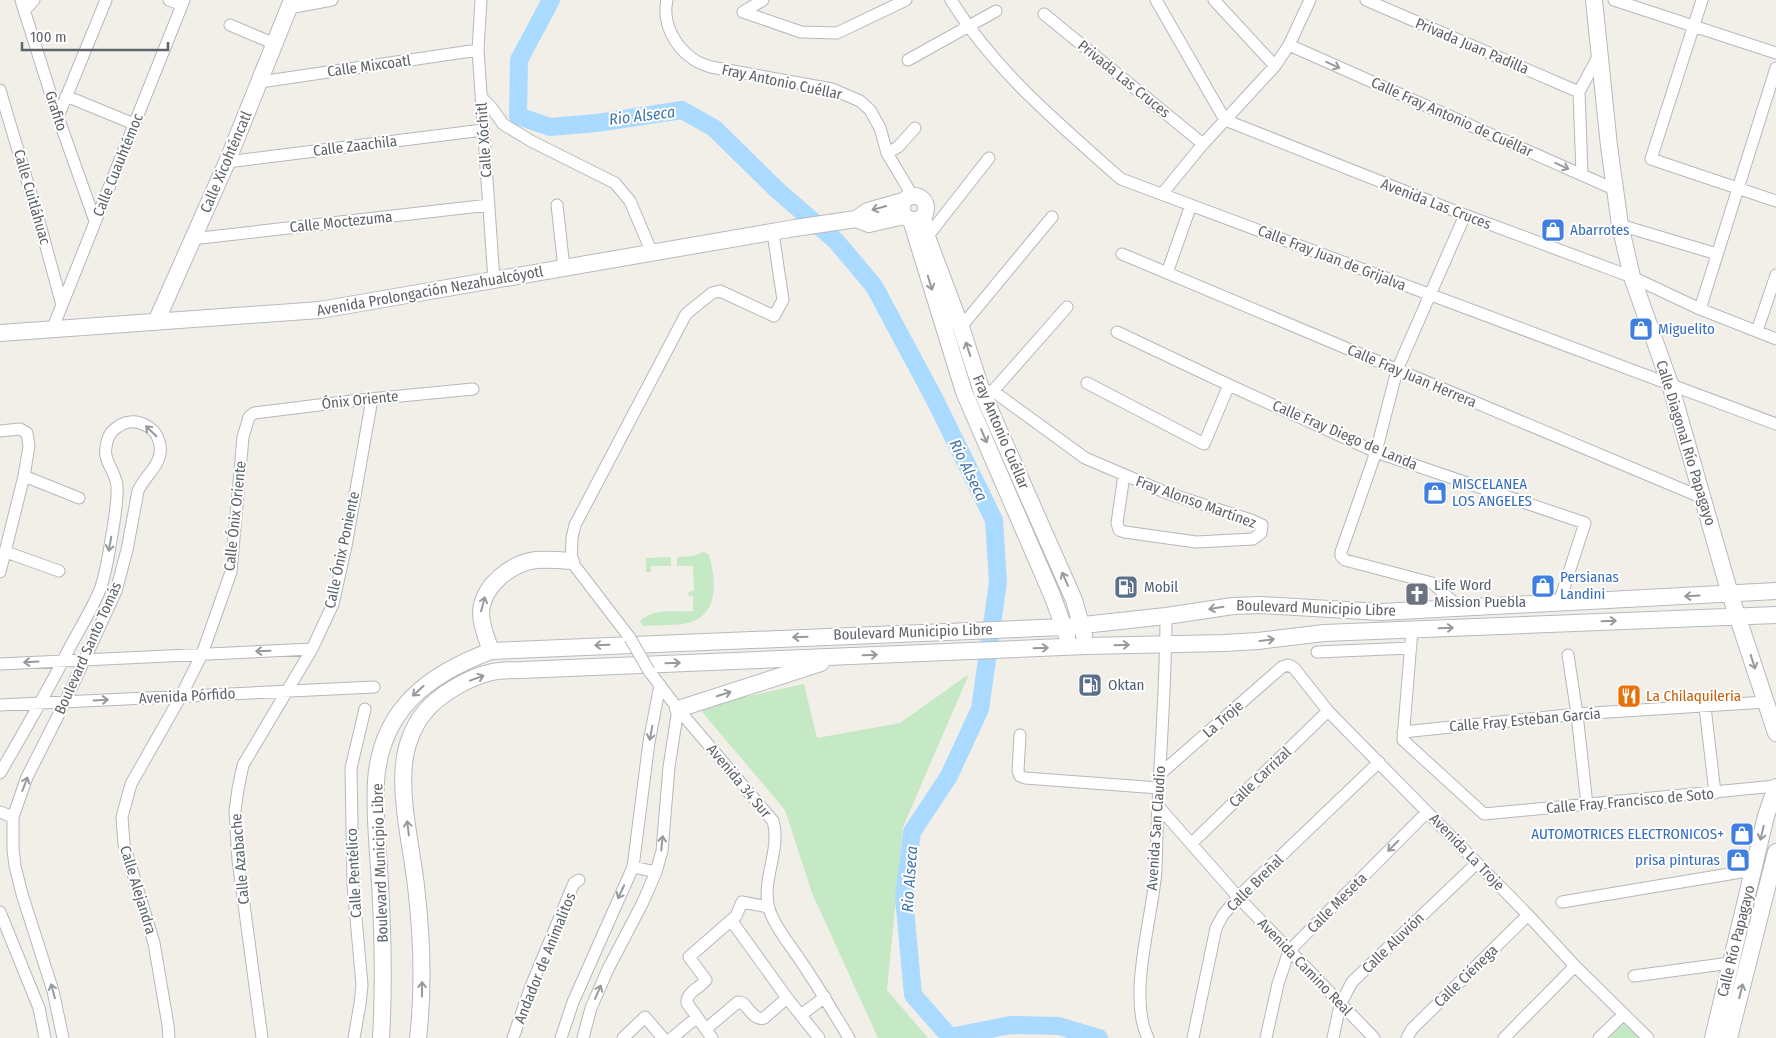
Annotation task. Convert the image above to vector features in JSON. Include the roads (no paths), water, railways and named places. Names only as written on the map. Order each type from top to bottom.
[{"type":"main road","name":"Calle Diagonal Río Papagayo","points":[[1594,0],[1608,146],[1620,225],[1632,277],[1670,384],[1730,594],[1776,734]]},
{"type":"main road","name":"Calle Xicohténcatl","points":[[156,322],[227,162],[291,4]]},
{"type":"main road","name":"Avenida Prolongación Nezahualcóyotl","points":[[0,333],[320,310],[795,228],[848,220],[869,224],[911,210]]},
{"type":"main road","name":"Fray Antonio Cuéllar","points":[[911,210],[927,237],[961,327],[1074,600],[1073,626],[1078,646]]},
{"type":"main road","name":"Fray Antonio Cuéllar","points":[[911,210],[964,392],[1052,595],[1073,626]]},
{"type":"main road","points":[[491,651],[483,628],[481,612],[483,600],[493,584],[513,568],[535,560],[571,561]]},
{"type":"main road","name":"Boulevard Municipio Libre","points":[[381,1038],[383,932],[376,802],[376,779],[380,760],[390,729],[406,703],[423,687],[442,674],[470,659],[491,651],[1073,626],[1166,616],[1233,606],[1270,605],[1381,612],[1776,591]]},
{"type":"main road","points":[[1032,628],[1045,618],[1052,595]]},
{"type":"main road","name":"Boulevard Municipio Libre","points":[[418,1038],[422,1008],[422,962],[416,888],[404,795],[404,766],[414,727],[424,712],[452,689],[491,672],[1078,646],[1258,641],[1324,633],[1776,615]]},
{"type":"main road","points":[[678,708],[842,656]]},
{"type":"main road","name":"Calle Río Papagayo","points":[[1712,1038],[1766,816],[1776,787]]},
{"type":"main road","name":"Calle Río Papagayo","points":[[1729,1038],[1776,852]]},
{"type":"street","points":[[22,6],[34,0]]},
{"type":"street","points":[[58,117],[106,0]]},
{"type":"street","points":[[169,0],[183,2]]},
{"type":"street","points":[[291,4],[332,0]]},
{"type":"street","name":"Calle Xóchitl","points":[[481,0],[478,50],[494,280]]},
{"type":"street","name":"Fray Antonio Cuéllar","points":[[667,0],[665,8],[669,31],[680,48],[693,60],[711,67],[832,89],[860,101],[870,110],[880,128],[887,153],[911,210]]},
{"type":"street","points":[[763,0],[743,12],[801,32],[837,33],[906,0]]},
{"type":"street","name":"Calle Fray Juan de Grijalva","points":[[951,0],[968,27],[1005,72],[1051,117],[1122,179],[1776,424]]},
{"type":"street","points":[[1156,0],[1225,120]]},
{"type":"street","points":[[1214,0],[1275,66]]},
{"type":"street","points":[[1162,194],[1203,144],[1275,66],[1289,45],[1310,0]]},
{"type":"street","name":"Privada Juan Padilla","points":[[1366,0],[1579,92]]},
{"type":"street","points":[[1614,0],[1776,53]]},
{"type":"street","points":[[1702,0],[1651,159],[1776,201]]},
{"type":"street","name":"Calle Cuauhtémoc","points":[[52,330],[183,2]]},
{"type":"street","name":"Grafito","points":[[22,6],[58,117],[95,221]]},
{"type":"street","points":[[908,60],[996,11]]},
{"type":"street","name":"Privada Las Cruces","points":[[1044,14],[1203,144]]},
{"type":"street","points":[[230,25],[274,44]]},
{"type":"street","name":"Calle Fray Antonio de Cuéllar","points":[[1289,45],[1616,190]]},
{"type":"street","name":"Calle Mixcoatl","points":[[260,82],[478,50]]},
{"type":"street","points":[[1582,174],[1579,92],[1599,55]]},
{"type":"street","points":[[1700,309],[1776,68]]},
{"type":"street","name":"Calle Cuitláhuac","points":[[0,90],[40,221],[62,305]]},
{"type":"street","points":[[66,96],[134,124]]},
{"type":"street","points":[[482,98],[491,107],[502,124],[531,141],[615,183],[630,201],[652,253]]},
{"type":"street","name":"Avenida Las Cruces","points":[[1225,120],[1465,216],[1632,277],[1700,309],[1776,339]]},
{"type":"street","points":[[887,153],[898,147],[916,128]]},
{"type":"street","name":"Calle Zaachila","points":[[227,162],[483,130]]},
{"type":"street","points":[[927,237],[990,158]]},
{"type":"street","name":"Calle Moctezuma","points":[[192,239],[489,205]]},
{"type":"street","points":[[558,205],[564,268]]},
{"type":"street","points":[[1167,273],[1191,205]]},
{"type":"street","points":[[1459,607],[1432,583],[1345,560],[1340,552],[1376,452],[1397,370],[1465,216]]},
{"type":"street","points":[[961,327],[1052,217]]},
{"type":"street","points":[[1620,225],[1717,254]]},
{"type":"street","points":[[571,561],[572,538],[575,525],[686,314],[712,293],[720,291],[774,316],[784,300],[773,233]]},
{"type":"street","name":"Calle Fray Juan Herrera","points":[[1122,254],[1703,498]]},
{"type":"street","points":[[1757,331],[1776,275]]},
{"type":"street","points":[[1067,307],[987,391],[1085,458],[1124,475]]},
{"type":"street","name":"Calle Fray Diego de Landa","points":[[1117,332],[1376,452],[1585,524],[1559,603]]},
{"type":"street","points":[[1086,383],[1204,444],[1229,385]]},
{"type":"street","name":"Ónix Oriente","points":[[249,417],[254,412],[372,398],[472,389]]},
{"type":"street","name":"Calle Ónix Poniente","points":[[286,691],[312,650],[333,604],[346,546],[372,398]]},
{"type":"street","name":"Calle Ónix Oriente","points":[[180,696],[202,654],[232,572],[243,437],[249,417]]},
{"type":"street","name":"Boulevard Santo Tomás","points":[[0,773],[63,661],[100,588],[110,546],[117,486],[115,473],[105,447],[109,436],[122,424],[128,422],[142,423],[154,431],[158,437],[161,453],[158,461],[150,474],[142,482],[138,491],[127,550],[116,591],[28,777],[13,817],[15,866],[22,894],[54,991],[63,1038]]},
{"type":"street","points":[[0,431],[20,429],[27,434],[29,446],[24,476],[5,535],[6,552],[0,572]]},
{"type":"street","name":"Fray Alonso Martínez","points":[[1124,475],[1167,493],[1251,520],[1262,525],[1261,533],[1253,539],[1196,542],[1119,530],[1117,523],[1124,475]]},
{"type":"street","points":[[24,476],[79,498]]},
{"type":"street","points":[[6,552],[59,571]]},
{"type":"street","name":"Avenida 34 Sur","points":[[571,561],[630,638],[649,671],[773,821],[775,833],[768,884],[768,907],[775,922],[825,997],[849,1038]]},
{"type":"street","name":"Avenida San Claudio","points":[[1148,1038],[1142,1019],[1141,975],[1156,872],[1166,616]]},
{"type":"street","points":[[1404,732],[1412,629]]},
{"type":"street","points":[[1317,652],[1410,648]]},
{"type":"street","points":[[0,664],[312,650]]},
{"type":"street","points":[[1568,655],[1577,714],[1587,805]]},
{"type":"street","name":"La Troje","points":[[1160,774],[1282,667],[1288,665]]},
{"type":"street","name":"Avenida La Troje","points":[[1288,665],[1294,668],[1328,711],[1528,915],[1575,966],[1648,1038]]},
{"type":"street","points":[[561,1038],[573,1002],[633,867],[650,742],[660,685]]},
{"type":"street","name":"Avenida Pórfido","points":[[0,705],[374,687]]},
{"type":"street","name":"Calle Azabache","points":[[262,1038],[238,860],[235,811],[243,765],[286,691]]},
{"type":"street","name":"Calle Alejandra","points":[[169,1038],[154,943],[124,844],[122,830],[124,809],[131,784],[180,696]]},
{"type":"street","name":"Calle Fray Esteban García","points":[[1404,732],[1577,714],[1766,702]]},
{"type":"street","points":[[1705,707],[1715,793]]},
{"type":"street","points":[[583,1038],[591,1008],[608,969],[643,902],[656,872],[662,851],[669,767],[678,708]]},
{"type":"street","name":"Calle Pentélico","points":[[354,1038],[362,985],[353,885],[351,768],[365,709]]},
{"type":"street","name":"Calle Carrizal","points":[[1192,843],[1328,711]]},
{"type":"street","name":"Calle Fray Francisco de Soto","points":[[1404,732],[1403,740],[1484,814],[1776,787]]},
{"type":"street","points":[[1020,735],[1018,771],[1020,776],[1025,778],[1159,788]]},
{"type":"street","name":"Calle Breñal","points":[[1193,1038],[1216,928],[1223,915],[1238,897],[1378,762]]},
{"type":"street","name":"Avenida Camino Real","points":[[1158,806],[1238,897],[1340,1005],[1374,1038]]},
{"type":"street","points":[[0,812],[13,817]]},
{"type":"street","name":"Calle Meseta","points":[[1266,1038],[1278,984],[1289,951],[1427,812]]},
{"type":"street","points":[[0,845],[13,849]]},
{"type":"street","name":"Calle Aluvión","points":[[1333,1038],[1340,1005],[1352,982],[1477,863]]},
{"type":"street","points":[[633,867],[656,872]]},
{"type":"street","points":[[1562,902],[1753,870]]},
{"type":"street","name":"Andador de Animalitos","points":[[513,1038],[544,955],[574,883],[579,880]]},
{"type":"street","points":[[768,907],[742,902],[736,916],[689,957],[706,980],[686,998],[687,1003],[709,1034],[738,1002],[743,1003],[760,1020],[787,998]]},
{"type":"street","points":[[0,912],[40,1008],[46,1038]]},
{"type":"street","name":"Calle Ciénega","points":[[1407,1038],[1412,1029],[1528,915]]},
{"type":"street","points":[[730,920],[819,1038]]},
{"type":"street","points":[[1634,976],[1730,962]]},
{"type":"street","points":[[1504,1038],[1575,966]]},
{"type":"street","points":[[801,1015],[825,997]]},
{"type":"street","points":[[1599,1038],[1624,1014]]},
{"type":"street","points":[[623,1038],[645,1017],[663,1038]]},
{"type":"street","points":[[672,1038],[697,1017]]},
{"type":"waterway","name":"Rio Alseca","points":[[551,0],[519,60],[518,116],[550,127],[597,123],[682,110],[714,128],[776,189],[836,241],[874,286],[935,400],[994,520],[998,582],[980,709],[949,776],[912,832],[904,898],[913,995],[950,1037],[1010,1025],[1059,1026],[1099,1038]]},
{"type":"place","name":"Abarrotes","points":[[1553,230]]},
{"type":"place","name":"Miguelito","points":[[1641,329]]},
{"type":"place","name":"MISCELANEA LOS ANGELES","points":[[1435,493]]},
{"type":"place","name":"Persianas Landini","points":[[1543,586]]},
{"type":"place","name":"Mobil","points":[[1126,587]]},
{"type":"place","name":"Life Word Mission Puebla","points":[[1417,594]]},
{"type":"place","name":"Oktan","points":[[1090,685]]},
{"type":"place","name":"La Chilaquileria","points":[[1629,696]]},
{"type":"place","name":"AUTOMOTRICES ELECTRONICOS+","points":[[1742,834]]},
{"type":"place","name":"prisa pinturas","points":[[1738,860]]}]
